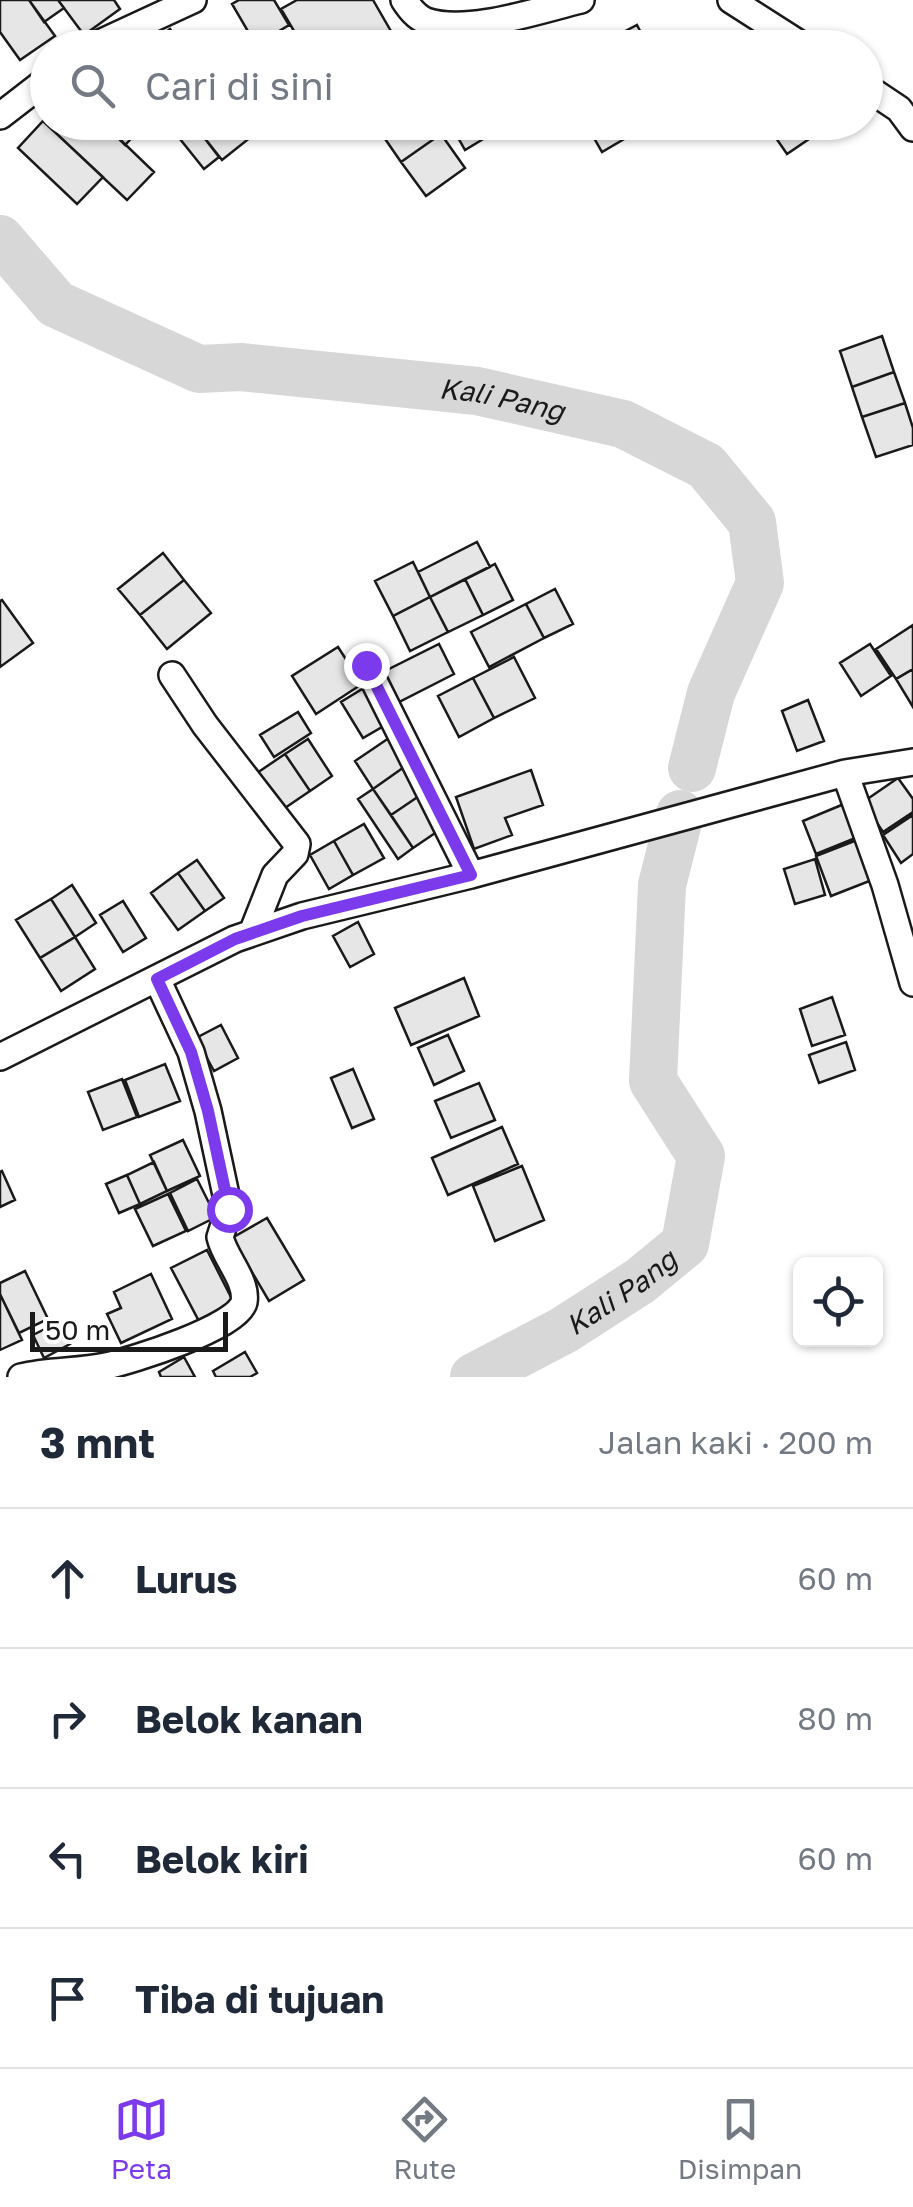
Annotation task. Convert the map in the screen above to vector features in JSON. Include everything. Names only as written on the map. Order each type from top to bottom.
[{"type":"street","points":[[128,30],[194,0]]},
{"type":"street","points":[[404,0],[413,13],[425,20],[453,25],[581,0]]},
{"type":"street","points":[[730,0],[778,30]]},
{"type":"street","points":[[0,116],[30,93]]},
{"type":"street","points":[[883,98],[899,109],[913,128]]},
{"type":"street","points":[[366,665],[471,875]]},
{"type":"street","points":[[172,675],[205,725],[297,844],[295,854],[275,875],[252,933]]},
{"type":"street","points":[[0,1057],[252,933],[302,916],[471,875],[845,773],[913,762]]},
{"type":"street","points":[[845,773],[885,885],[913,982]]},
{"type":"street","points":[[21,1377],[104,1366],[161,1350],[224,1322],[244,1302],[243,1289],[220,1237],[229,1209],[208,1111],[191,1052],[157,979]]},
{"type":"building","points":[[0,0],[29,0],[51,30],[30,30],[30,53],[20,60],[0,32]]},
{"type":"building","points":[[29,0],[58,0],[64,8],[44,22]]},
{"type":"building","points":[[58,0],[114,0],[120,9],[91,30],[80,30]]},
{"type":"building","points":[[239,0],[274,0],[289,25],[281,30],[247,30],[232,4]]},
{"type":"building","points":[[297,0],[373,0],[390,30],[293,30],[281,9]]},
{"type":"building","points":[[30,135],[30,140],[63,140],[103,177],[77,204],[18,148]]},
{"type":"building","points":[[63,140],[121,140],[154,172],[127,200]]},
{"type":"building","points":[[181,140],[206,140],[219,157],[204,169]]},
{"type":"building","points":[[206,140],[247,140],[222,160]]},
{"type":"building","points":[[386,140],[432,140],[401,162]]},
{"type":"building","points":[[432,140],[445,140],[465,168],[426,196],[401,162]]},
{"type":"building","points":[[459,140],[482,140],[465,150]]},
{"type":"building","points":[[595,140],[622,140],[602,152]]},
{"type":"building","points":[[777,140],[808,140],[787,154]]},
{"type":"building","points":[[882,336],[894,372],[852,387],[840,351]]},
{"type":"building","points":[[894,372],[905,403],[862,417],[852,387]]},
{"type":"building","points":[[905,403],[913,428],[913,445],[876,457],[862,417]]},
{"type":"building","points":[[477,542],[490,567],[430,597],[418,572]]},
{"type":"building","points":[[163,553],[184,580],[140,615],[118,589]]},
{"type":"building","points":[[413,562],[430,597],[393,616],[375,581]]},
{"type":"building","points":[[495,564],[513,600],[483,615],[465,579]]},
{"type":"building","points":[[465,579],[483,615],[448,632],[430,597]]},
{"type":"building","points":[[184,580],[211,613],[167,649],[140,615]]},
{"type":"building","points":[[555,589],[573,624],[544,638],[526,604]]},
{"type":"building","points":[[430,597],[448,632],[410,651],[393,616]]},
{"type":"building","points":[[0,601],[33,643],[0,667]]},
{"type":"building","points":[[526,604],[544,638],[489,667],[471,632]]},
{"type":"building","points":[[913,625],[913,669],[896,679],[876,649]]},
{"type":"building","points":[[439,644],[454,674],[399,702],[383,672]]},
{"type":"building","points":[[870,644],[891,676],[861,696],[840,663]]},
{"type":"building","points":[[338,647],[362,684],[316,714],[292,676]]},
{"type":"building","points":[[514,657],[535,698],[494,718],[473,678]]},
{"type":"building","points":[[913,669],[913,707],[896,679]]},
{"type":"building","points":[[473,678],[494,718],[459,737],[438,696]]},
{"type":"building","points":[[372,683],[394,720],[363,738],[341,702]]},
{"type":"building","points":[[808,700],[824,741],[797,751],[782,711]]},
{"type":"building","points":[[298,712],[311,733],[274,757],[260,735]]},
{"type":"building","points":[[389,738],[407,765],[373,789],[355,761]]},
{"type":"building","points":[[308,739],[332,776],[310,791],[285,754]]},
{"type":"building","points":[[285,754],[310,791],[279,812],[254,775]]},
{"type":"building","points":[[407,765],[425,792],[391,815],[373,789]]},
{"type":"building","points":[[531,770],[543,805],[505,818],[512,835],[474,849],[456,797]]},
{"type":"building","points":[[898,778],[913,799],[913,812],[883,832],[863,802]]},
{"type":"building","points":[[373,789],[413,848],[398,859],[358,799]]},
{"type":"building","points":[[425,792],[447,825],[413,848],[391,815]]},
{"type":"building","points":[[844,804],[858,837],[816,854],[803,821]]},
{"type":"building","points":[[913,815],[913,854],[901,863],[883,835]]},
{"type":"building","points":[[364,824],[384,858],[353,875],[334,841]]},
{"type":"building","points":[[857,840],[872,880],[831,896],[816,856]]},
{"type":"building","points":[[334,841],[353,875],[329,889],[310,855]]},
{"type":"building","points":[[815,859],[825,895],[795,904],[784,869]]},
{"type":"building","points":[[197,860],[224,898],[205,911],[178,873]]},
{"type":"building","points":[[178,873],[205,911],[178,930],[151,893]]},
{"type":"building","points":[[72,885],[96,923],[75,937],[51,899]]},
{"type":"building","points":[[51,899],[75,937],[40,958],[16,920]]},
{"type":"building","points":[[123,901],[146,938],[123,952],[100,915]]},
{"type":"building","points":[[358,922],[374,954],[350,967],[333,936]]},
{"type":"building","points":[[75,937],[95,969],[61,991],[40,958]]},
{"type":"building","points":[[464,978],[479,1016],[411,1045],[395,1008]]},
{"type":"building","points":[[832,997],[845,1035],[812,1046],[800,1009]]},
{"type":"building","points":[[221,1025],[238,1058],[214,1071],[196,1038]]},
{"type":"building","points":[[448,1035],[464,1071],[434,1085],[418,1048]]},
{"type":"building","points":[[846,1042],[855,1070],[819,1083],[809,1055]]},
{"type":"building","points":[[165,1064],[180,1101],[139,1117],[125,1080]]},
{"type":"building","points":[[353,1069],[374,1119],[352,1128],[331,1078]]},
{"type":"building","points":[[122,1079],[137,1117],[103,1130],[88,1092]]},
{"type":"building","points":[[479,1083],[495,1120],[451,1138],[435,1101]]},
{"type":"building","points":[[502,1127],[518,1164],[448,1195],[432,1158]]},
{"type":"building","points":[[183,1140],[200,1176],[167,1191],[150,1155]]},
{"type":"building","points":[[154,1162],[167,1191],[140,1204],[127,1175]]},
{"type":"building","points":[[522,1166],[544,1220],[495,1241],[473,1186]]},
{"type":"building","points":[[0,1172],[15,1200],[0,1207]]},
{"type":"building","points":[[127,1175],[140,1204],[119,1213],[106,1184]]},
{"type":"building","points":[[197,1179],[216,1217],[188,1231],[170,1193]]},
{"type":"building","points":[[168,1194],[186,1231],[153,1246],[135,1209]]},
{"type":"building","points":[[267,1218],[304,1280],[269,1301],[232,1238]]},
{"type":"building","points":[[207,1250],[236,1307],[201,1325],[171,1268]]},
{"type":"building","points":[[25,1271],[48,1319],[19,1333],[0,1294],[0,1283]]},
{"type":"building","points":[[151,1274],[172,1319],[121,1343],[107,1314],[121,1308],[114,1292]]},
{"type":"building","points":[[0,1294],[22,1340],[0,1350]]},
{"type":"building","points":[[59,1322],[70,1344],[44,1358],[33,1335]]},
{"type":"building","points":[[245,1352],[257,1373],[250,1377],[216,1377],[213,1371]]},
{"type":"building","points":[[184,1357],[195,1377],[161,1377],[159,1372]]},
{"type":"waterway","name":"Kali Pang","points":[[0,239],[56,304],[199,369],[241,367],[477,391],[623,424],[706,466],[752,522],[760,583],[711,693],[692,768]]},
{"type":"waterway","name":"Kali Pang","points":[[474,1377],[564,1330],[640,1281],[685,1244],[701,1156],[653,1081],[662,885],[680,814]]},
{"type":"route","points":[[229,1209],[191,1052],[157,979],[235,939],[302,916],[471,875],[366,665]]}]
